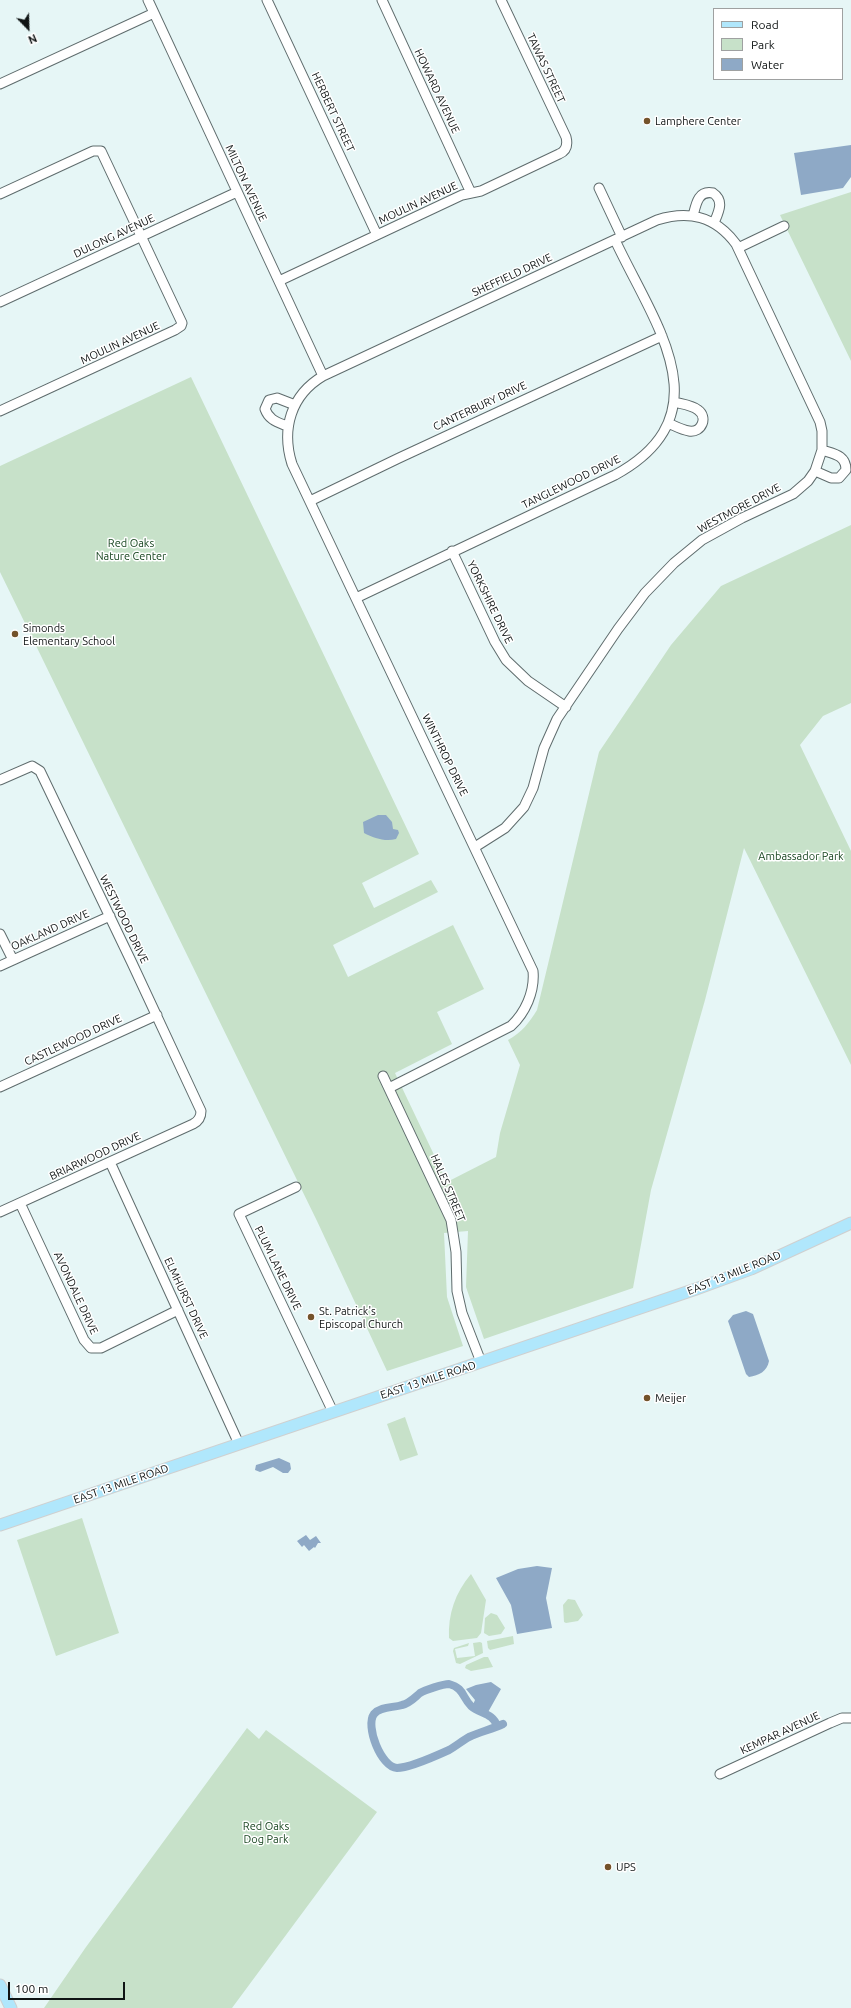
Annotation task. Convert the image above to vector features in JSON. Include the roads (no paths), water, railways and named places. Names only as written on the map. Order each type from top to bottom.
[{"type":"main road","name":"EAST 13 MILE ROAD","points":[[0,1525],[729,1277],[851,1223]]},
{"type":"main road","points":[[0,1985],[10,2008]]},
{"type":"street","name":"MILTON AVENUE","points":[[148,0],[323,376]]},
{"type":"street","name":"HERBERT STREET","points":[[267,0],[377,235]]},
{"type":"street","name":"HOWARD AVENUE","points":[[382,0],[471,193]]},
{"type":"street","name":"TAWAS STREET","points":[[501,0],[566,138],[567,147]]},
{"type":"street","points":[[0,84],[154,13]]},
{"type":"street","name":"MOULIN AVENUE","points":[[279,281],[471,193],[481,191],[559,154],[567,147]]},
{"type":"street","points":[[0,194],[93,151],[101,151],[142,236]]},
{"type":"street","points":[[599,188],[619,238]]},
{"type":"street","name":"DULONG AVENUE","points":[[0,302],[237,192]]},
{"type":"street","points":[[693,216],[700,195],[708,192],[713,193],[718,198],[720,206],[714,224]]},
{"type":"street","name":"SHEFFIELD DRIVE","points":[[323,376],[619,238],[670,216],[693,216],[714,224]]},
{"type":"street","name":"WESTMORE DRIVE","points":[[475,847],[505,828],[524,807],[533,788],[549,737],[566,707],[630,613],[674,563],[702,540],[793,494],[808,481],[815,471],[822,450],[822,431],[817,413],[738,248],[730,236],[714,224]]},
{"type":"street","points":[[738,248],[784,226]]},
{"type":"street","name":"MOULIN AVENUE","points":[[0,411],[181,326],[181,320],[142,236]]},
{"type":"street","name":"TANGLEWOOD DRIVE","points":[[356,598],[627,468],[651,449],[668,424],[674,402],[674,371],[662,336],[619,238]]},
{"type":"street","name":"CANTERBURY DRIVE","points":[[310,501],[662,336]]},
{"type":"street","name":"WINTHROP DRIVE","points":[[323,376],[308,388],[295,405],[286,436],[289,455],[533,971],[532,986],[526,1008],[520,1018],[503,1031],[389,1088]]},
{"type":"street","points":[[288,426],[267,416],[265,409],[269,400],[277,398],[295,405]]},
{"type":"street","points":[[668,424],[693,431],[699,428],[703,422],[702,414],[697,409],[674,402]]},
{"type":"street","points":[[815,471],[831,478],[839,478],[846,470],[845,460],[822,450]]},
{"type":"street","name":"YORKSHIRE DRIVE","points":[[452,551],[495,642],[506,660],[528,682],[566,707]]},
{"type":"street","name":"WESTWOOD DRIVE","points":[[0,780],[32,766],[40,771],[157,1015],[201,1111],[199,1119]]},
{"type":"street","name":"OAKLAND DRIVE","points":[[0,966],[110,916]]},
{"type":"street","points":[[0,934],[12,960]]},
{"type":"street","name":"CASTLEWOOD DRIVE","points":[[0,1087],[157,1015]]},
{"type":"street","name":"HALES STREET","points":[[383,1076],[451,1220],[456,1252],[457,1291],[462,1313],[481,1362]]},
{"type":"street","name":"BRIARWOOD DRIVE","points":[[0,1212],[194,1124],[199,1119]]},
{"type":"street","name":"ELMHURST DRIVE","points":[[110,1162],[239,1444]]},
{"type":"street","name":"PLUM LANE DRIVE","points":[[296,1187],[239,1214],[333,1412]]},
{"type":"street","name":"AVONDALE DRIVE","points":[[20,1203],[84,1340],[91,1348],[100,1348],[178,1310]]},
{"type":"street","name":"KEMPAR AVENUE","points":[[720,1774],[830,1723],[842,1718],[851,1718]]},
{"type":"water","points":[[851,145],[851,177],[843,188],[801,195],[794,153]]},
{"type":"water","points":[[378,815],[386,815],[392,822],[393,829],[398,830],[399,833],[396,839],[380,839],[364,833],[363,822]]},
{"type":"water","points":[[746,1311],[753,1314],[769,1361],[768,1365],[762,1372],[749,1377],[746,1374],[728,1321],[733,1315]]},
{"type":"water","points":[[279,1458],[290,1463],[291,1469],[288,1473],[283,1473],[273,1467],[260,1472],[255,1470],[256,1465]]},
{"type":"water","points":[[306,1535],[310,1540],[316,1536],[321,1543],[318,1543],[315,1548],[314,1547],[309,1551],[304,1545],[302,1547],[297,1541]]},
{"type":"water","points":[[537,1566],[552,1568],[546,1598],[552,1628],[517,1634],[511,1605],[496,1578],[518,1569]]},
{"type":"water","points":[[491,1682],[501,1689],[487,1714],[472,1707],[475,1700],[466,1689]]},
{"type":"waterway","points":[[497,1726],[493,1719],[471,1706],[458,1688],[449,1684],[422,1692],[410,1702],[405,1704],[384,1708],[377,1711],[372,1720],[373,1736],[380,1754],[391,1766],[397,1768],[415,1764],[438,1755],[469,1737],[503,1724]]},
{"type":"place","name":"Lamphere Center","points":[[647,121]]},
{"type":"place","name":"Simonds Elementary School","points":[[15,634]]},
{"type":"place","name":"St. Patrick's Episcopal Church","points":[[311,1317]]},
{"type":"place","name":"Meijer","points":[[647,1398]]},
{"type":"place","name":"UPS","points":[[608,1867]]},
{"type":"park label","name":"Red Oaks Nature Center","points":[[131,549]]},
{"type":"park label","name":"Ambassador Park","points":[[801,856]]},
{"type":"park label","name":"Red Oaks Dog Park","points":[[266,1832]]}]
